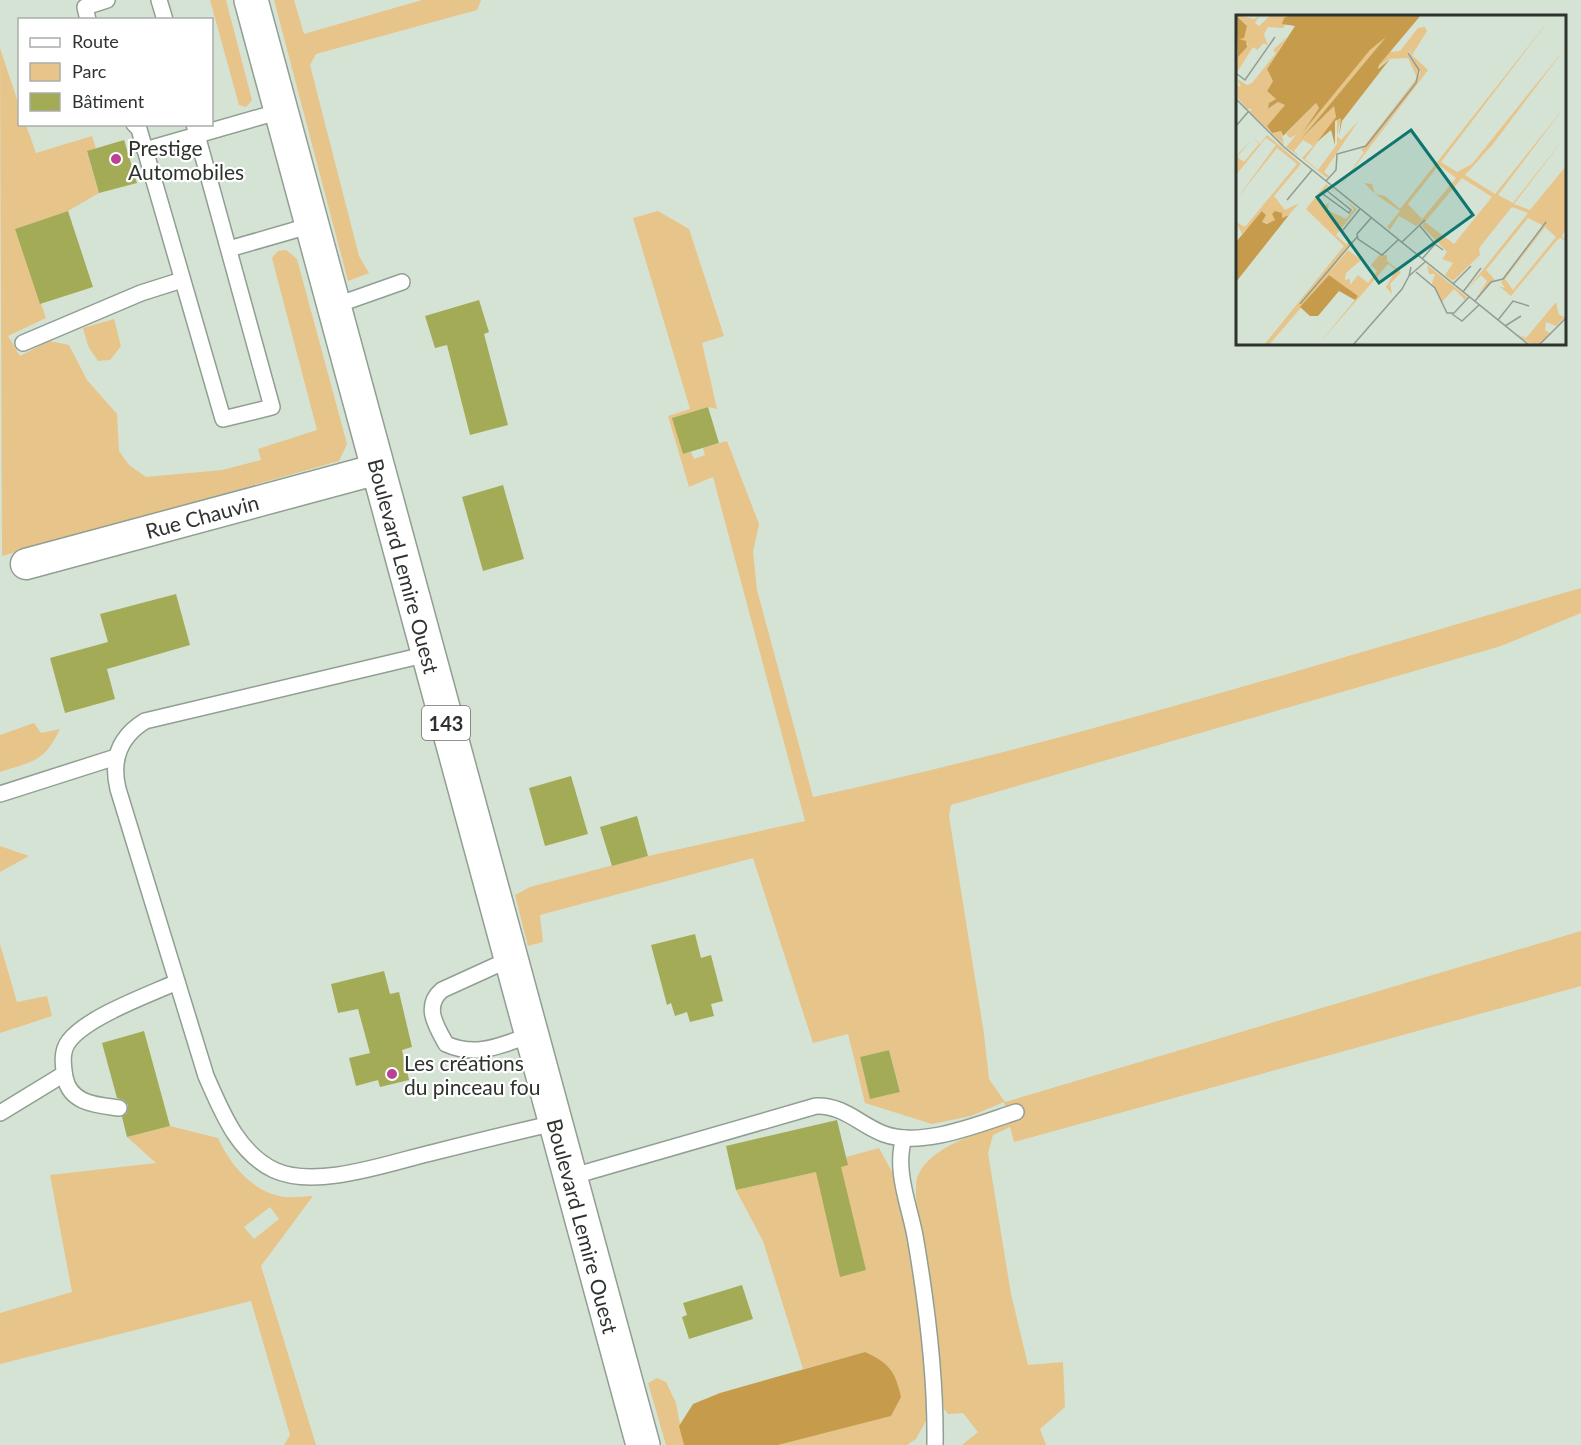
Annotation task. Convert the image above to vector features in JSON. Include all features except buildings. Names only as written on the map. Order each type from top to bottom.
[{"type":"main road","name":"Boulevard Lemire Ouest","points":[[251,0],[643,1445]]},
{"type":"street","name":"Rue Chauvin","points":[[26,564],[378,469]]},
{"type":"lane","points":[[88,18],[85,7],[107,0]]},
{"type":"lane","points":[[159,0],[164,18]]},
{"type":"lane","points":[[145,150],[196,130],[281,111]]},
{"type":"lane","points":[[136,126],[139,129],[223,419],[272,407],[196,130]]},
{"type":"lane","points":[[229,249],[312,225]]},
{"type":"lane","points":[[23,343],[141,293],[182,280]]},
{"type":"lane","points":[[334,306],[402,282]]},
{"type":"lane","points":[[428,654],[145,721],[133,728],[122,741],[116,757],[114,772],[118,789],[206,1076],[239,1142],[254,1156],[275,1170],[297,1176],[321,1176],[362,1169],[555,1123]]},
{"type":"lane","points":[[0,794],[116,757]]},
{"type":"lane","points":[[510,959],[442,990],[434,997],[431,1009],[446,1044],[460,1050],[476,1052],[531,1035]]},
{"type":"lane","points":[[119,1108],[92,1104],[77,1098],[66,1085],[62,1061],[67,1043],[85,1026],[177,982]]},
{"type":"lane","points":[[0,1113],[64,1074]]},
{"type":"lane","points":[[570,1177],[816,1106],[840,1108],[870,1127],[887,1135],[903,1138],[939,1135],[1016,1112]]},
{"type":"lane","points":[[903,1138],[899,1159],[915,1236],[930,1342],[935,1445]]},
{"type":"green space","points":[[210,0],[226,0],[252,100],[246,107],[239,105]]},
{"type":"green space","points":[[274,0],[294,0],[304,34],[422,0],[481,0],[477,10],[316,54],[310,65],[359,256],[369,273],[348,281]]},
{"type":"green space","points":[[0,48],[18,102],[18,126],[26,126],[36,153],[92,136],[96,149],[87,152],[99,193],[68,211],[15,229],[46,318],[8,336],[20,356],[49,341],[69,345],[87,380],[117,414],[119,451],[129,465],[146,477],[222,470],[261,460],[258,449],[317,430],[272,258],[278,251],[286,250],[297,259],[347,444],[339,461],[2,556]]},
{"type":"green space","points":[[658,211],[689,229],[724,336],[702,343],[717,409],[708,407],[673,418],[683,454],[691,452],[694,459],[705,455],[703,448],[727,441],[759,524],[753,552],[757,590],[813,797],[1103,726],[1581,588],[1581,613],[1501,646],[951,805],[949,816],[984,1034],[989,1079],[1005,1102],[1581,931],[1581,986],[1014,1142],[1010,1127],[993,1135],[988,1153],[1011,1294],[1028,1365],[1063,1362],[1065,1407],[1040,1429],[1046,1445],[962,1445],[978,1432],[963,1413],[948,1414],[944,1409],[916,1197],[917,1178],[932,1157],[957,1142],[1009,1123],[1004,1102],[971,1116],[932,1124],[865,1103],[848,1034],[813,1043],[753,858],[540,915],[543,942],[528,946],[515,895],[530,887],[648,856],[805,821],[713,477],[689,487],[668,416],[690,409],[633,218]],"holes":[[[889,1050],[900,1091],[870,1098],[860,1057]]]},
{"type":"green space","points":[[114,319],[121,346],[110,360],[98,361],[88,346],[83,328]]},
{"type":"green space","points":[[34,723],[41,733],[60,729],[49,748],[37,759],[0,772],[0,735]]},
{"type":"green space","points":[[0,846],[29,856],[0,872]]},
{"type":"green space","points":[[0,944],[17,1002],[47,996],[52,1016],[0,1033]]},
{"type":"green space","points":[[170,1126],[218,1138],[235,1166],[259,1188],[283,1197],[313,1196],[261,1266],[316,1445],[284,1445],[290,1435],[251,1301],[0,1364],[0,1313],[72,1292],[50,1175],[156,1163],[127,1137]],"holes":[[[270,1207],[279,1219],[254,1239],[244,1227]]]},
{"type":"green space","points":[[879,1148],[897,1181],[909,1242],[926,1366],[928,1417],[916,1439],[907,1445],[778,1445],[890,1416],[865,1352],[803,1369],[763,1241],[736,1190],[847,1165],[846,1157]]},
{"type":"green space","points":[[657,1378],[666,1382],[676,1403],[684,1445],[666,1445],[648,1383]]},
{"type":"shaded area","points":[[865,1352],[885,1364],[896,1381],[901,1397],[891,1416],[778,1445],[684,1445],[679,1426],[693,1404],[720,1393]]},
{"type":"place","name":"Prestige Automobiles","points":[[116,159]]},
{"type":"place","name":"Les créations du pinceau fou","points":[[392,1074]]}]
